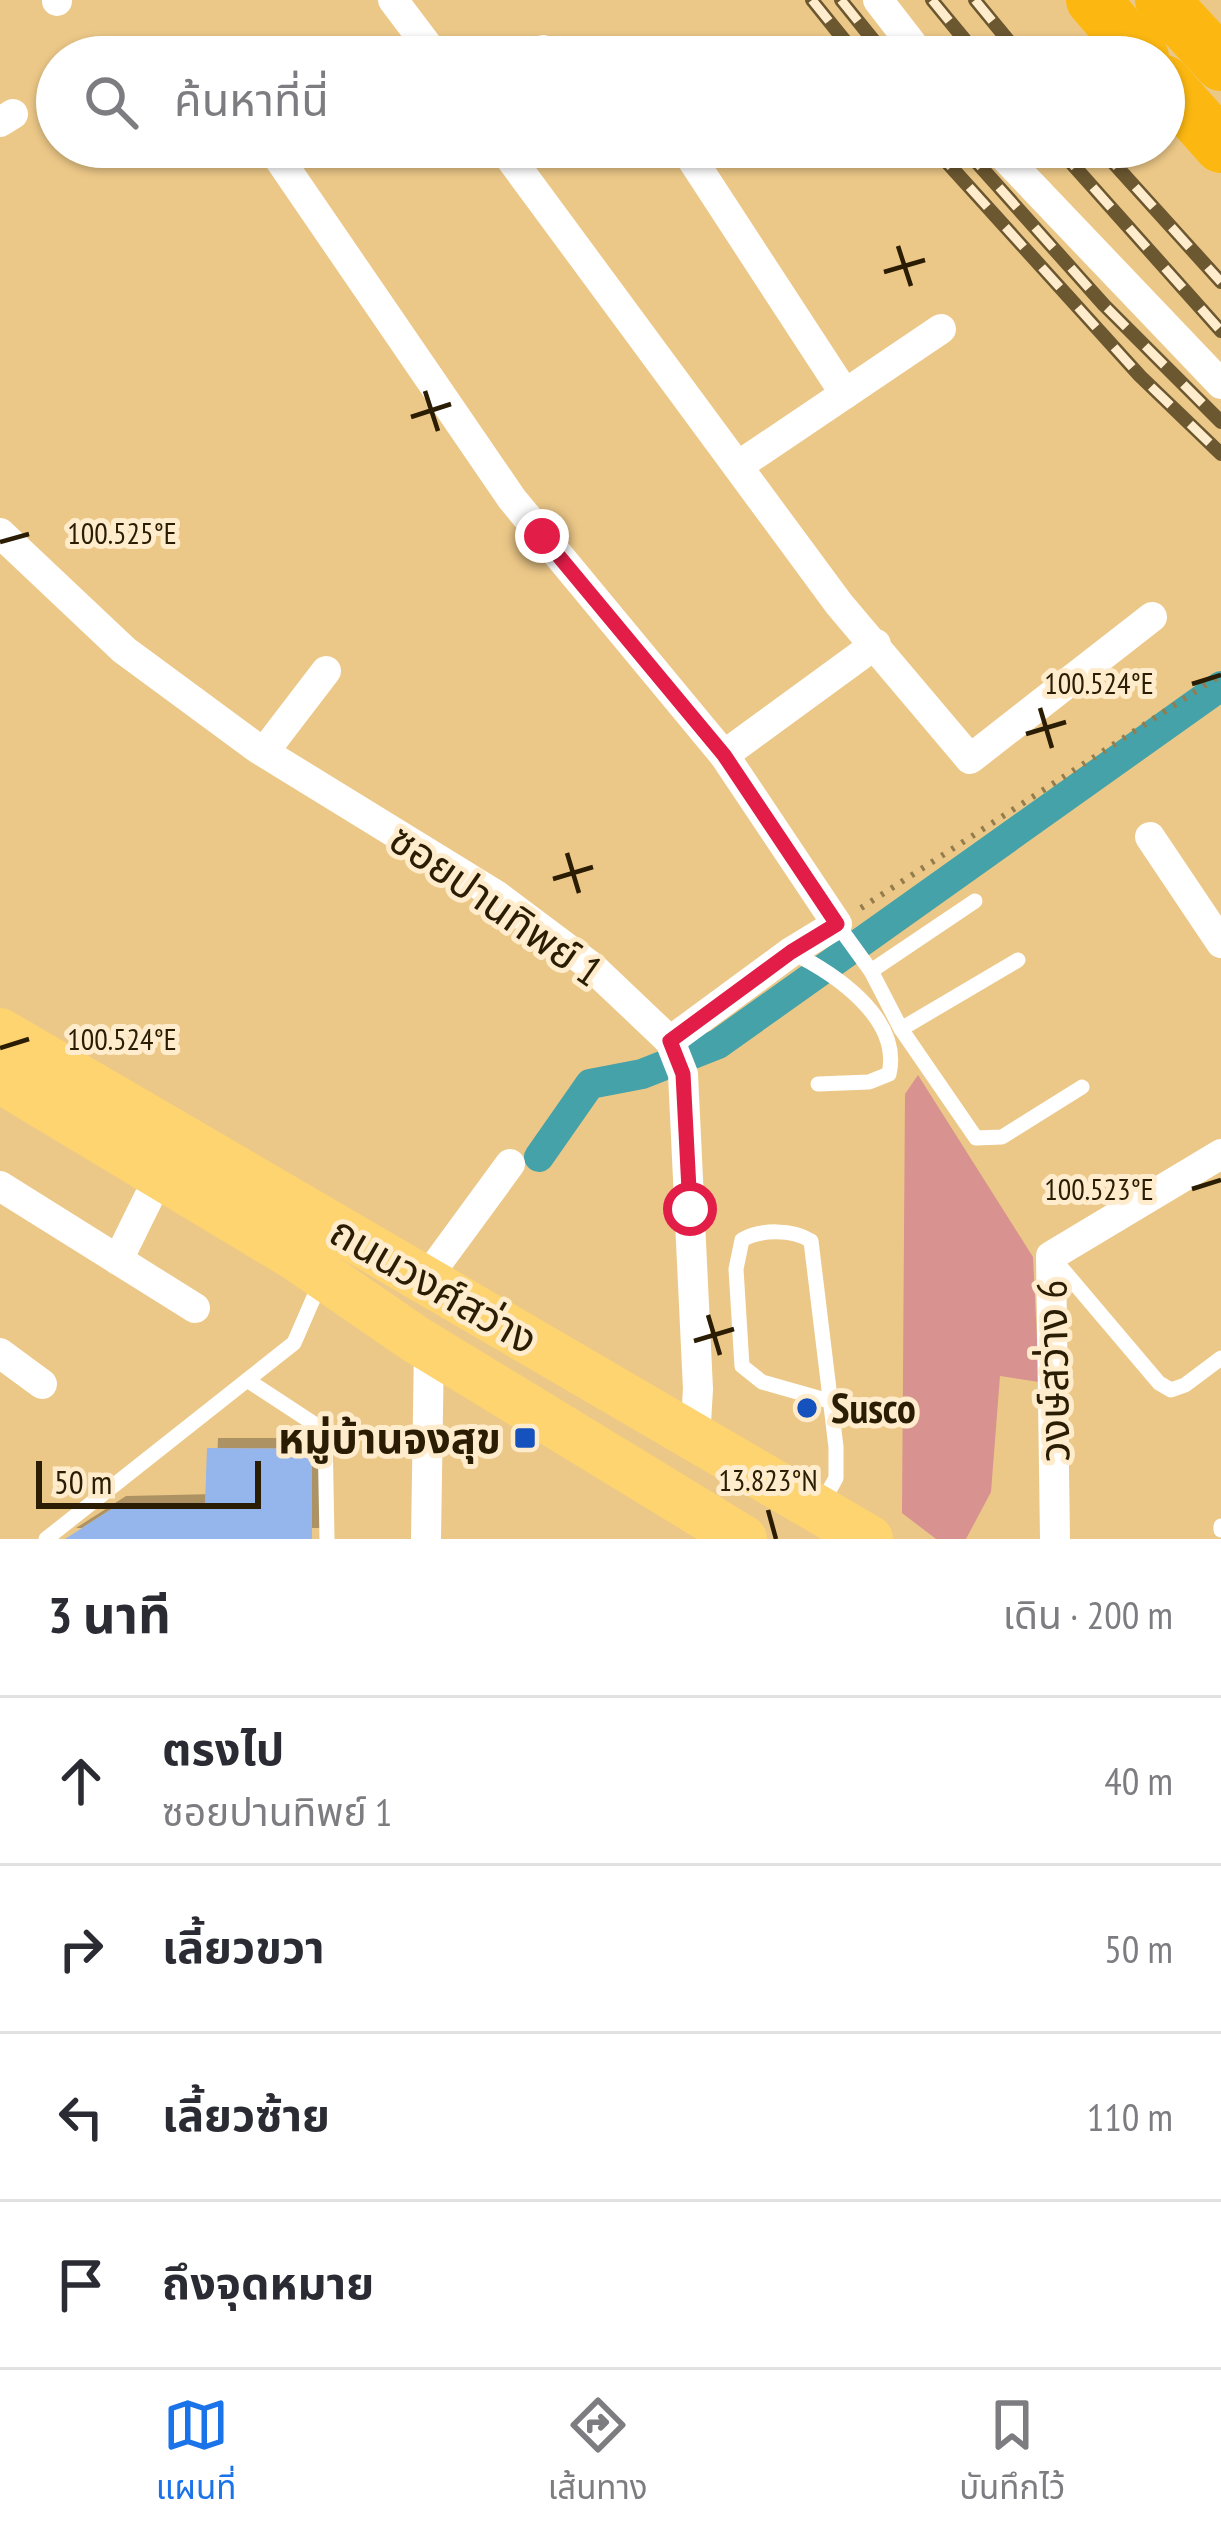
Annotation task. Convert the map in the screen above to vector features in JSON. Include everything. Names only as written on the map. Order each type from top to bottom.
[{"type":"highway","points":[[1094,0],[1124,36]]},
{"type":"highway","points":[[1162,0],[1221,64]]},
{"type":"highway","points":[[1185,106],[1221,146]]},
{"type":"main road","name":"ถนนวงศ์สว่าง","points":[[0,1032],[869,1539]]},
{"type":"main road","name":"ถนนวงศ์สว่าง","points":[[0,1079],[296,1257],[688,1524],[742,1539]]},
{"type":"main road","name":"ถนนวงศ์สว่าง","points":[[0,1115],[314,1297],[422,1343]]},
{"type":"street","points":[[878,0],[906,36]]},
{"type":"street","points":[[402,3],[423,36]]},
{"type":"street","points":[[285,168],[512,499],[724,755],[848,940],[802,957],[676,1055],[698,1389],[695,1439]]},
{"type":"street","points":[[518,168],[839,604],[970,759],[1152,616]]},
{"type":"street","points":[[698,168],[845,394]]},
{"type":"street","points":[[1015,168],[1221,384]]},
{"type":"street","points":[[738,466],[941,328]]},
{"type":"street","name":"ซอยปานทิพย์ 1","points":[[0,533],[124,650],[264,752],[496,895],[592,967],[676,1055]]},
{"type":"street","points":[[724,755],[876,644]]},
{"type":"street","points":[[264,752],[326,671]]},
{"type":"street","points":[[1150,837],[1221,943]]},
{"type":"street","name":"วงษ์สว่าง 6","points":[[1055,1539],[1051,1256],[1221,1154]]},
{"type":"street","points":[[425,1280],[510,1164]]},
{"type":"street","points":[[0,1186],[195,1308]]},
{"type":"street","points":[[118,1260],[148,1199]]},
{"type":"street","points":[[422,1343],[426,1539]]},
{"type":"street","points":[[0,1353],[42,1384]]},
{"type":"lane","points":[[871,971],[975,901]]},
{"type":"lane","points":[[848,940],[871,971],[901,1029],[976,1138],[1002,1137],[1082,1087]]},
{"type":"lane","points":[[802,957],[834,976],[871,1010],[893,1057],[889,1074],[869,1082],[818,1084]]},
{"type":"lane","points":[[901,1029],[1018,960]]},
{"type":"lane","points":[[818,1510],[836,1478],[829,1401],[811,1241],[802,1234],[754,1233],[742,1240],[736,1269],[742,1366],[762,1382],[829,1401]]},
{"type":"lane","points":[[1051,1256],[1159,1383],[1172,1390],[1185,1385],[1221,1358]]},
{"type":"lane","points":[[46,1539],[294,1343],[314,1297]]},
{"type":"lane","points":[[247,1380],[325,1431],[327,1539]]},
{"type":"path","points":[[848,940],[1221,675]]},
{"type":"shaded area","points":[[918,1075],[1033,1257],[1039,1382],[1000,1376],[991,1492],[966,1539],[936,1539],[902,1513],[905,1094]]},
{"type":"building","points":[[207,1448],[312,1449],[312,1539],[65,1539],[115,1507],[205,1505]]},
{"type":"waterway","points":[[539,1157],[590,1084],[642,1074],[718,1044],[1221,686]]},
{"type":"railway","points":[[812,0],[841,36]]},
{"type":"railway","points":[[841,0],[870,36]]},
{"type":"railway","points":[[932,0],[962,36]]},
{"type":"railway","points":[[975,0],[1005,36]]},
{"type":"railway","points":[[952,168],[1140,376],[1221,454]]},
{"type":"railway","points":[[982,168],[1104,305],[1221,422]]},
{"type":"railway","points":[[1076,168],[1221,331]]},
{"type":"railway","points":[[1118,168],[1221,282]]},
{"type":"place","name":"Susco","points":[[807,1408]]},
{"type":"place","name":"หมู่บ้านจงสุข","points":[[525,1438]]},
{"type":"route","points":[[542,536],[724,755],[837,924],[670,1041],[683,1074],[690,1209]]}]
